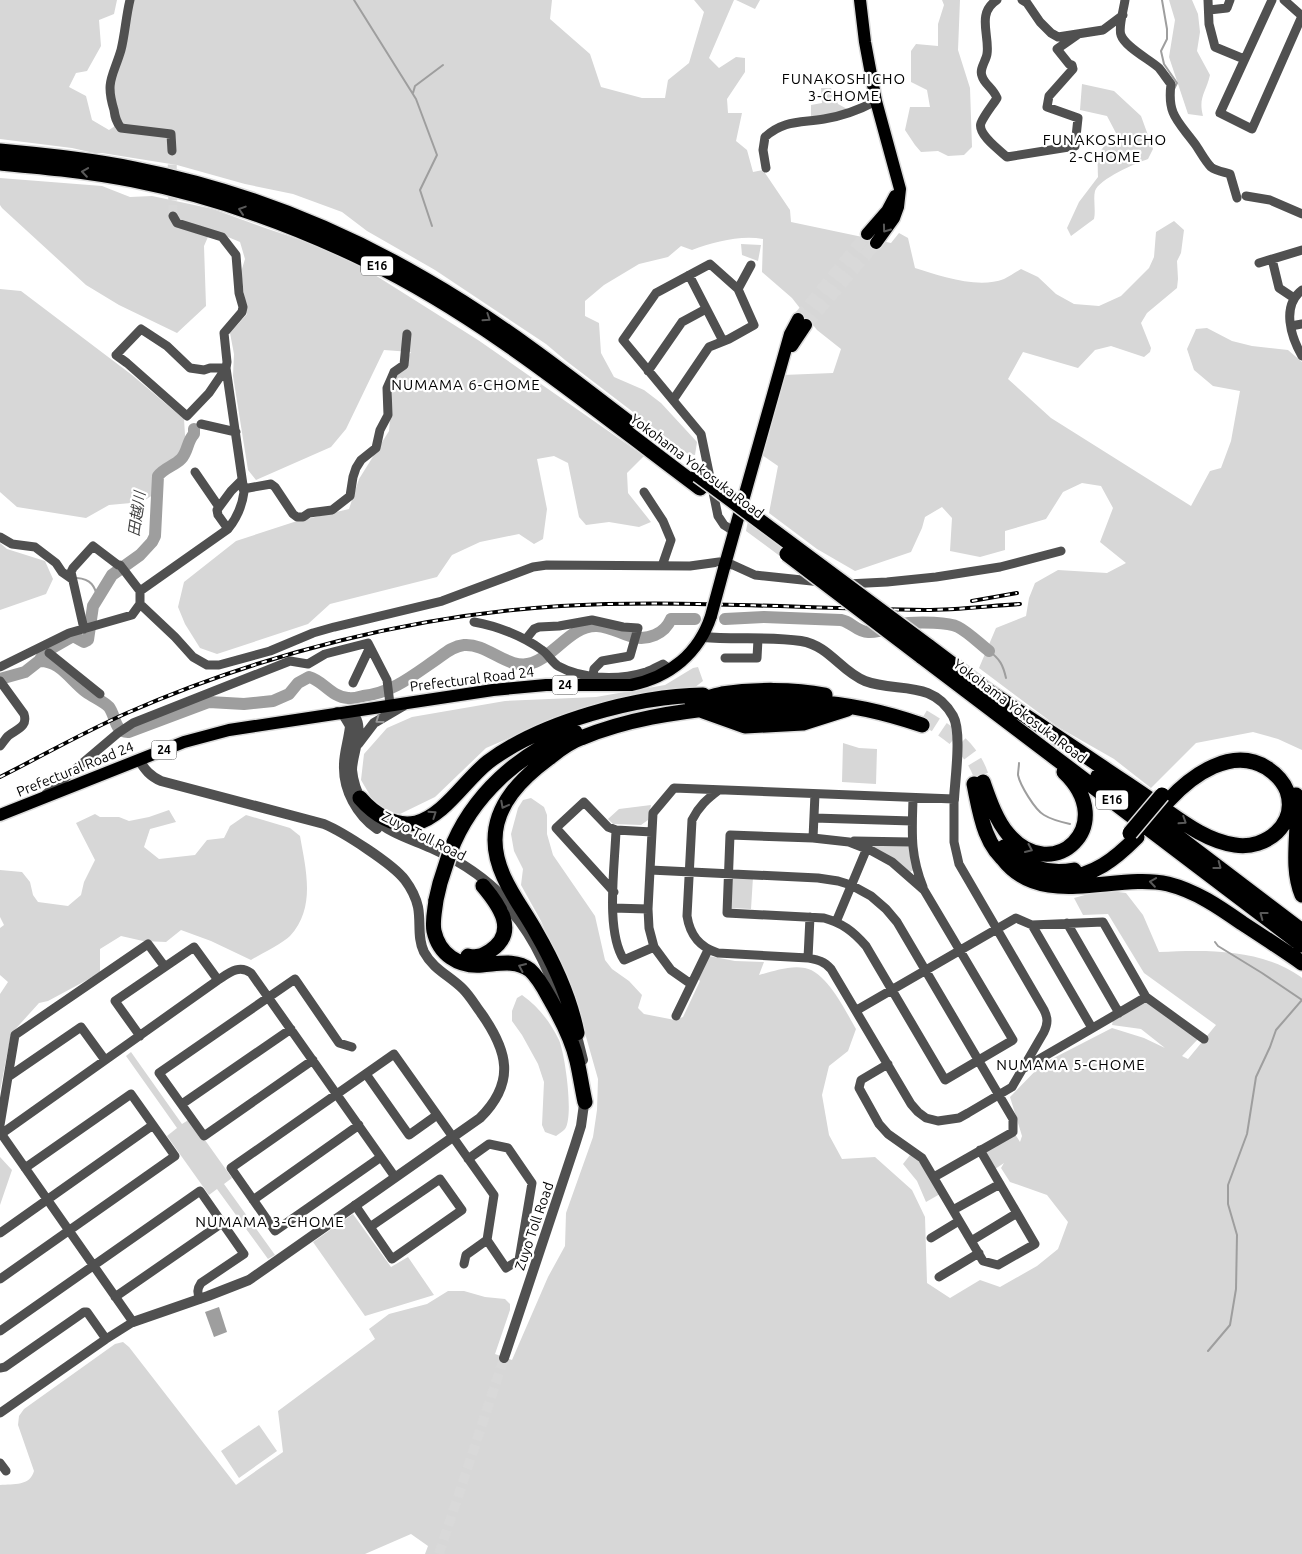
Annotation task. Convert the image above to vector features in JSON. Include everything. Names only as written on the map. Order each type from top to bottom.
[{"type":"highway","name":"Yokohama Yokosuka Road","points":[[0,151],[88,161],[176,178],[250,200],[338,235],[423,278],[486,318],[535,352],[699,482]]},
{"type":"highway","name":"Yokohama Yokosuka Road","points":[[0,163],[87,172],[132,180],[174,190],[248,212],[330,243],[378,266],[453,309],[699,482],[924,651],[1302,945]]},
{"type":"highway","name":"Yokohama Yokosuka Road","points":[[924,651],[982,687],[1302,930]]},
{"type":"highway","points":[[924,651],[1071,778],[1086,808],[1085,822],[1081,835],[1072,846],[1060,852],[1045,854],[1032,851],[1017,842],[1009,834],[981,787]]},
{"type":"highway","points":[[982,687],[1173,815],[1213,839],[1236,846],[1252,845],[1263,842],[1275,835],[1282,827],[1287,815],[1286,789],[1277,776],[1263,766],[1246,760],[1224,763],[1207,769],[1190,779],[1165,798],[1133,835],[1122,852],[1089,873],[1070,878],[1052,879],[1035,877],[1003,860]]},
{"type":"highway","points":[[360,798],[371,810],[385,819],[399,823],[414,824],[429,818],[439,811],[472,776],[499,754],[522,740],[604,711],[633,704],[684,695],[724,707],[745,726],[803,723],[820,717],[840,705]]},
{"type":"highway","points":[[453,853],[464,824],[483,796],[506,772],[538,750],[571,733],[639,713],[694,702],[724,707]]},
{"type":"highway","points":[[585,1102],[577,1060],[570,1038],[539,979],[520,965],[508,962],[471,965],[460,963],[452,959],[441,948],[434,931],[434,918],[439,901],[441,877],[474,819],[501,786],[523,767],[543,754],[578,739],[641,719],[703,709],[750,703],[810,702],[840,705],[922,721]]},
{"type":"highway","points":[[703,709],[735,714],[840,705]]},
{"type":"highway","points":[[577,1033],[573,1014],[547,952],[513,896],[502,871],[495,849],[495,841],[497,819],[516,787],[556,752],[578,739]]},
{"type":"highway","points":[[1165,798],[1171,786],[1190,770],[1218,756],[1238,753],[1251,754],[1271,761],[1291,780],[1296,794],[1298,818],[1296,865],[1298,884],[1302,895]]},
{"type":"highway","points":[[981,787],[991,825],[1001,843],[1018,860],[1039,869],[1058,872],[1084,867],[1107,854],[1133,835]]},
{"type":"highway","points":[[981,787],[985,830],[992,846],[1015,873],[1039,884],[1069,886],[1140,880],[1159,882],[1182,888],[1215,904],[1302,963]]},
{"type":"highway","points":[[439,901],[442,929],[450,946],[457,952],[477,957],[485,954],[499,943],[505,923],[497,903],[484,886]]},
{"type":"main road","points":[[860,0],[865,42],[876,101],[899,182],[900,197],[894,218],[872,238]]},
{"type":"main road","name":"Prefectural Road 24","points":[[0,815],[184,742],[215,733],[375,707],[390,701],[411,702],[530,686],[631,685],[645,682],[671,670],[690,654],[703,637],[711,616],[778,373],[802,322]]},
{"type":"street","points":[[130,0],[125,18],[121,48],[109,84],[110,98],[117,123],[121,128],[171,134],[172,151]]},
{"type":"street","points":[[997,0],[989,8],[986,16],[984,31],[988,52],[981,71],[982,77],[994,90],[997,98],[981,123],[980,128],[982,134],[1007,157],[1075,146],[1078,118],[1047,107],[1049,96],[1073,69],[1057,49],[1077,35]]},
{"type":"street","points":[[1022,0],[1027,3],[1051,33],[1058,37],[1103,30],[1123,15]]},
{"type":"street","points":[[1125,0],[1120,28],[1121,36],[1129,45],[1158,68],[1171,84],[1171,107],[1179,126],[1212,168],[1230,174],[1241,197],[1270,200],[1302,214]]},
{"type":"street","points":[[1230,0],[1227,8],[1208,5],[1209,24],[1215,47],[1244,59]]},
{"type":"street","points":[[1272,0],[1220,113],[1252,129],[1302,16],[1284,0]]},
{"type":"street","points":[[766,168],[763,150],[765,136],[773,129],[784,124],[856,112],[876,101]]},
{"type":"street","points":[[140,591],[228,530],[236,520],[243,504],[243,484],[226,368],[224,333],[242,312],[243,307],[239,293],[236,255],[222,237],[177,223],[173,216]]},
{"type":"street","points":[[1259,264],[1302,250]]},
{"type":"street","points":[[1272,259],[1279,288],[1294,298]]},
{"type":"street","points":[[673,400],[709,347],[729,339],[754,325],[738,289],[710,264],[656,294],[623,340],[703,437],[718,516],[724,525],[735,532]]},
{"type":"street","points":[[738,289],[751,265]]},
{"type":"street","points":[[689,275],[723,341]]},
{"type":"street","points":[[1302,290],[1294,298],[1289,311],[1296,346],[1302,356]]},
{"type":"street","points":[[648,371],[682,322],[706,309]]},
{"type":"street","points":[[1291,326],[1302,324]]},
{"type":"street","points":[[141,329],[167,346],[190,368],[204,370],[226,368],[209,393],[187,416],[116,355],[141,329]]},
{"type":"street","points":[[228,530],[218,515],[217,510],[231,491],[243,484],[271,484],[275,487],[292,514],[297,517],[303,517],[309,513],[332,510],[350,496],[356,468],[361,460],[376,448],[380,430],[388,415],[387,388],[394,372],[404,365],[407,334]]},
{"type":"street","points":[[201,424],[236,432]]},
{"type":"street","points":[[195,472],[219,507]]},
{"type":"street","points":[[644,492],[663,521],[672,540],[662,566]]},
{"type":"street","points":[[0,537],[12,544],[35,547],[56,563],[62,572],[72,579]]},
{"type":"street","points":[[0,668],[69,633],[88,628],[132,614],[140,604],[140,591],[122,568],[93,546],[73,568],[72,579],[88,628]]},
{"type":"street","points":[[140,604],[197,660],[207,665],[219,665],[270,650],[334,626],[442,601],[532,567],[547,565],[725,565],[755,575],[854,584],[936,577],[1000,567],[1061,551]]},
{"type":"street","points":[[526,640],[534,629],[539,627],[559,626],[592,620],[623,627],[638,628],[637,637],[630,656],[602,661],[594,669],[593,676]]},
{"type":"street","points":[[474,622],[526,640],[547,654],[558,666],[570,671],[593,676],[635,675],[647,672],[663,664],[671,670]]},
{"type":"street","points":[[703,637],[788,640],[810,643],[829,653],[852,674],[876,684],[915,689],[929,694],[952,714],[957,728],[953,828],[956,853],[967,879],[1047,1017],[1044,1032],[1012,1087],[959,1118],[938,1121],[926,1118],[911,1104],[832,969],[819,960],[808,958],[718,954],[708,950],[693,936],[687,916],[692,820],[705,800],[719,790]]},
{"type":"street","points":[[725,658],[757,658],[758,639]]},
{"type":"street","points":[[39,800],[122,731],[290,661],[308,664],[325,654],[368,643],[388,683],[390,701]]},
{"type":"street","points":[[353,683],[370,647]]},
{"type":"street","points":[[49,653],[100,694]]},
{"type":"street","points":[[0,746],[8,736],[25,724],[26,720],[24,714],[1,682]]},
{"type":"street","points":[[351,746],[374,723],[411,702]]},
{"type":"street","points":[[351,746],[359,724],[375,707]]},
{"type":"street","points":[[342,711],[349,724],[351,746]]},
{"type":"street","points":[[342,711],[354,716],[359,724]]},
{"type":"street","name":"Zuyo Toll Road","points":[[351,746],[352,771],[360,798],[370,814],[378,823],[469,868],[506,899],[531,931],[544,953],[577,1033],[585,1073],[585,1102],[581,1126],[504,1358]]},
{"type":"street","name":"Zuyo Toll Road","points":[[351,746],[344,766],[347,789],[364,819],[375,828],[449,863],[484,886],[503,903],[522,925],[549,973],[576,1043],[585,1102]]},
{"type":"street","points":[[0,1414],[133,1322],[249,1280],[472,1124],[491,1107],[503,1079],[504,1065],[498,1038],[462,988],[445,976],[424,952],[420,940],[418,908],[413,894],[405,880],[393,869],[337,830],[324,824],[161,781],[153,778],[146,772],[139,760]]},
{"type":"street","points":[[691,984],[671,970],[654,947],[649,928],[648,909],[653,813],[674,788],[913,799],[954,799]]},
{"type":"street","points":[[814,838],[815,794]]},
{"type":"street","points":[[911,842],[849,842],[814,838],[730,835],[727,913],[824,918],[848,928],[866,946],[945,1080],[1013,1040],[924,890],[915,867],[911,842],[913,799]]},
{"type":"street","points":[[614,892],[556,828],[584,802],[608,827],[616,830],[652,832]]},
{"type":"street","points":[[814,818],[912,821]]},
{"type":"street","points":[[616,830],[612,921],[619,953],[624,960],[654,947]]},
{"type":"street","points":[[849,842],[867,848],[892,862],[924,890]]},
{"type":"street","points":[[836,922],[867,848]]},
{"type":"street","points":[[650,870],[818,878],[852,885],[886,909],[898,922],[1013,1119],[1013,1132],[934,1177]]},
{"type":"street","points":[[613,908],[648,909]]},
{"type":"street","points":[[808,958],[810,917]]},
{"type":"street","points":[[857,1010],[1016,918],[1032,925],[1103,922],[1146,997],[1204,1039]]},
{"type":"street","points":[[1067,923],[1120,1013]]},
{"type":"street","points":[[1032,925],[1092,1028]]},
{"type":"street","points":[[133,1322],[0,1130],[15,1035],[148,944],[165,967]]},
{"type":"street","points":[[140,1036],[115,1002],[194,947],[218,980]]},
{"type":"street","points":[[676,1016],[708,950]]},
{"type":"street","points":[[0,1130],[140,1036],[218,980],[240,968],[251,973],[395,1177]]},
{"type":"street","points":[[313,1060],[204,1136],[159,1073],[295,979],[339,1042],[352,1047]]},
{"type":"street","points":[[1023,1068],[1146,997]]},
{"type":"street","points":[[8,1077],[81,1027],[105,1060]]},
{"type":"street","points":[[182,1104],[291,1029]]},
{"type":"street","points":[[381,1157],[275,1232],[231,1168],[394,1054],[494,1195],[486,1240],[466,1255],[464,1264]]},
{"type":"street","points":[[888,1064],[861,1080],[859,1088],[879,1124],[888,1134],[922,1158],[983,1261],[998,1265],[1035,1244],[980,1150]]},
{"type":"street","points":[[366,1074],[409,1135],[438,1115]]},
{"type":"street","points":[[2,1274],[69,1231],[175,1156],[131,1094],[25,1168]]},
{"type":"street","points":[[0,1233],[153,1125]]},
{"type":"street","points":[[253,1200],[359,1126]]},
{"type":"street","points":[[468,1159],[489,1144],[508,1148],[532,1182],[519,1260],[506,1268],[486,1240]]},
{"type":"street","points":[[355,1205],[370,1227],[392,1259],[462,1210],[440,1179],[370,1227]]},
{"type":"street","points":[[953,1210],[1000,1184]]},
{"type":"street","points":[[0,1318],[3,1329],[200,1191],[244,1254],[201,1283],[198,1287],[200,1299]]},
{"type":"street","points":[[971,1241],[1017,1213]]},
{"type":"street","points":[[931,1238],[960,1221]]},
{"type":"street","points":[[116,1296],[222,1223]]},
{"type":"street","points":[[939,1277],[979,1253]]},
{"type":"street","points":[[0,1368],[5,1367],[84,1312],[87,1312],[106,1339]]},
{"type":"street","points":[[0,1463],[6,1471]]},
{"type":"shaded area","points":[[0,0],[117,0],[114,14],[99,20],[101,46],[87,71],[76,73],[69,87],[86,96],[92,120],[109,130],[121,122],[112,89],[134,0],[552,0],[550,19],[590,54],[601,87],[642,98],[665,98],[668,80],[689,63],[704,12],[694,0],[734,0],[709,58],[719,68],[736,57],[745,58],[745,72],[727,99],[728,113],[742,113],[736,141],[747,150],[753,172],[763,170],[790,210],[791,222],[891,243],[899,233],[908,238],[915,268],[959,280],[983,283],[1004,279],[1021,269],[1038,277],[1056,294],[1074,304],[1099,306],[1121,296],[1149,268],[1154,257],[1156,232],[1174,221],[1184,230],[1181,253],[1177,261],[1177,288],[1147,313],[1141,323],[1151,348],[1150,352],[1144,357],[1111,346],[1095,350],[1078,368],[1023,352],[1008,379],[1051,418],[1191,506],[1210,471],[1221,468],[1231,441],[1240,391],[1213,386],[1194,370],[1187,349],[1196,329],[1207,328],[1232,341],[1252,346],[1288,350],[1302,362],[1302,750],[1278,739],[1253,732],[1196,743],[1151,788],[1114,759],[1058,727],[979,668],[996,628],[1026,616],[1029,598],[1035,583],[1058,570],[1107,573],[1126,563],[1100,542],[1113,508],[1101,486],[1082,483],[1063,492],[1046,519],[1005,531],[1005,550],[980,557],[950,551],[952,518],[942,507],[925,517],[911,552],[855,571],[817,549],[769,513],[778,466],[762,455],[783,375],[833,373],[841,349],[817,330],[792,298],[762,272],[763,239],[727,240],[692,250],[681,246],[668,257],[639,264],[604,285],[585,301],[585,316],[599,323],[601,353],[614,377],[644,390],[661,403],[697,442],[695,455],[688,454],[546,344],[435,270],[367,231],[342,212],[293,194],[245,184],[177,165],[72,148],[0,139]]},
{"type":"shaded area","points":[[736,0],[760,0],[755,9]]},
{"type":"shaded area","points":[[942,0],[960,0],[958,50],[970,88],[972,147],[964,155],[948,156],[938,151],[921,152],[905,130],[910,107],[930,107],[927,90],[911,82],[911,51],[916,44],[938,46],[938,24],[944,5]]},
{"type":"shaded area","points":[[1169,0],[1192,0],[1198,14],[1200,32],[1197,51],[1210,75],[1201,104],[1203,116],[1188,114],[1169,57],[1175,20]]},
{"type":"shaded area","points":[[1082,84],[1114,91],[1141,116],[1153,149],[1148,159],[1118,172],[1098,186],[1094,194],[1094,219],[1071,236],[1067,228],[1079,202],[1098,177],[1100,153],[1117,135],[1107,116],[1080,110]]},
{"type":"shaded area","points":[[821,88],[831,88],[838,104],[849,110],[821,117],[811,116],[811,105],[822,103]]},
{"type":"shaded area","points":[[0,178],[102,186],[130,197],[152,196],[213,209],[340,253],[478,340],[644,456],[627,473],[628,493],[651,522],[639,527],[609,522],[586,525],[579,517],[568,463],[554,456],[537,459],[547,509],[543,539],[534,544],[519,534],[480,542],[452,555],[437,577],[330,604],[308,624],[217,654],[200,648],[185,624],[178,607],[184,582],[236,541],[294,522],[349,509],[359,479],[389,431],[393,383],[411,352],[384,350],[346,429],[331,447],[256,480],[248,470],[233,376],[234,354],[230,333],[247,314],[241,272],[245,259],[240,242],[211,230],[204,246],[206,306],[177,333],[119,305],[86,285],[2,208],[0,205]]},
{"type":"shaded area","points":[[741,244],[761,245],[758,261],[742,255]]},
{"type":"shaded area","points":[[0,289],[21,291],[132,375],[184,419],[186,451],[162,474],[156,493],[142,502],[109,505],[86,518],[17,507],[0,492]]},
{"type":"shaded area","points":[[751,506],[845,577],[804,574],[746,531]]},
{"type":"shaded area","points":[[0,543],[7,549],[45,561],[53,579],[46,594],[0,610]]},
{"type":"shaded area","points":[[698,667],[703,681],[694,688],[647,696],[535,727],[486,748],[435,797],[400,814],[378,809],[361,780],[364,754],[387,728],[412,717],[505,701],[596,697],[665,685],[693,668]]},
{"type":"shaded area","points":[[843,743],[859,748],[877,749],[876,784],[842,782]]},
{"type":"shaded area","points":[[531,798],[544,807],[547,815],[547,834],[553,855],[595,916],[605,960],[612,969],[629,981],[642,995],[638,1008],[644,1014],[675,1020],[683,1017],[700,981],[698,979],[709,956],[735,961],[764,962],[759,975],[788,968],[805,968],[813,971],[828,985],[856,1029],[848,1051],[829,1066],[822,1095],[829,1135],[842,1159],[875,1157],[912,1190],[925,1217],[927,1283],[950,1298],[980,1280],[1000,1287],[1037,1266],[1058,1249],[1068,1222],[1047,1195],[1010,1182],[1001,1168],[1004,1163],[995,1169],[985,1152],[1015,1134],[1020,1142],[1022,1136],[1010,1097],[1042,1064],[1112,1028],[1144,1038],[1165,1048],[1141,1029],[1112,1025],[1113,1020],[1147,1002],[1198,1039],[1182,1056],[1188,1059],[1216,1025],[1144,973],[1108,914],[1083,915],[1074,898],[1103,890],[1126,893],[1143,915],[1159,952],[1214,951],[1250,956],[1285,968],[1301,977],[1302,1554],[425,1554],[428,1546],[411,1534],[365,1554],[0,1554],[0,1485],[25,1482],[32,1476],[34,1471],[18,1425],[19,1416],[24,1409],[115,1344],[123,1342],[129,1347],[236,1485],[283,1452],[278,1411],[375,1339],[369,1329],[389,1314],[427,1304],[448,1291],[464,1291],[485,1297],[505,1299],[510,1304],[510,1310],[495,1354],[512,1360],[548,1277],[565,1246],[566,1213],[593,1137],[597,1110],[598,1079],[577,1005],[541,921],[521,885],[523,869],[514,851],[511,834],[518,808],[523,800]]},
{"type":"shaded area","points":[[651,805],[648,820],[641,825],[613,824],[608,819],[619,809]]},
{"type":"shaded area","points":[[169,810],[176,822],[150,829],[144,847],[159,859],[195,855],[207,840],[224,838],[230,826],[246,815],[290,828],[300,836],[307,888],[306,901],[298,925],[287,939],[251,960],[211,941],[181,930],[166,942],[143,941],[121,936],[100,949],[100,973],[48,1001],[39,1003],[11,1034],[0,1091],[0,994],[8,982],[0,975],[0,928],[4,925],[0,917],[0,870],[22,872],[30,882],[33,895],[38,902],[68,906],[81,895],[84,882],[95,860],[76,823],[95,814],[100,817],[119,817],[129,821]]},
{"type":"shaded area","points":[[874,844],[909,844],[914,870],[910,872],[874,848]]},
{"type":"shaded area","points":[[732,876],[753,877],[751,909],[730,908]]},
{"type":"shaded area","points":[[522,995],[544,1015],[556,1033],[561,1047],[568,1085],[569,1112],[565,1129],[556,1136],[545,1132],[542,1125],[544,1082],[538,1064],[512,1021],[512,1011],[517,998]]},
{"type":"shaded area","points":[[131,1052],[182,1124],[190,1119],[232,1178],[224,1184],[275,1255],[268,1259],[217,1189],[209,1195],[167,1136],[177,1128],[126,1056]]},
{"type":"shaded area","points":[[910,1155],[918,1160],[940,1194],[926,1202],[917,1181],[903,1164]]},
{"type":"shaded area","points":[[0,1157],[12,1170],[0,1205]]},
{"type":"shaded area","points":[[353,1214],[391,1267],[408,1257],[434,1295],[365,1316],[313,1242]]},
{"type":"shaded area","points":[[219,1307],[227,1332],[214,1337],[205,1312]]},
{"type":"shaded area","points":[[259,1425],[277,1451],[239,1478],[221,1451]]},
{"type":"waterway","points":[[354,0],[416,99],[437,155],[420,190],[432,226]]},
{"type":"waterway","points":[[1162,0],[1167,39],[1161,51],[1164,64],[1177,83],[1174,89]]},
{"type":"waterway","points":[[413,93],[415,86],[443,65]]},
{"type":"waterway","name":"田越川","points":[[0,679],[25,672],[39,661],[45,652],[73,636],[84,642],[88,640],[93,606],[112,575],[140,555],[152,542],[155,536],[158,476],[183,456],[194,434],[194,429]]},
{"type":"waterway","points":[[77,578],[92,584],[98,599]]},
{"type":"waterway","points":[[725,619],[764,617],[841,620],[864,632],[878,631],[909,623],[941,623],[962,629],[989,651]]},
{"type":"waterway","points":[[39,661],[59,667],[86,692],[107,705],[118,727],[124,732],[129,732],[209,702],[244,704],[273,701],[289,694],[298,683],[309,677],[342,697],[352,698],[383,692],[417,673],[448,651],[464,645],[481,648],[515,663],[532,663],[548,654],[571,635],[588,627],[605,627],[632,637],[647,638],[662,630],[671,619],[695,619]]},
{"type":"waterway","points":[[989,651],[996,657],[1004,669],[1006,678]]},
{"type":"waterway","points":[[1019,763],[1019,779],[1036,808],[1050,818],[1070,824]]},
{"type":"waterway","points":[[1215,942],[1218,946],[1302,1000]]},
{"type":"waterway","points":[[1208,1351],[1230,1325],[1236,1289],[1237,1235],[1228,1204],[1228,1185],[1247,1134],[1256,1077],[1276,1030],[1302,1000]]},
{"type":"tunnel","points":[[172,151],[173,216]]},
{"type":"tunnel","points":[[798,319],[867,234]]},
{"type":"tunnel","points":[[806,325],[876,243]]},
{"type":"tunnel","points":[[923,717],[943,729],[968,752],[983,782]]},
{"type":"tunnel","points":[[439,1554],[504,1358]]},
{"type":"railway","points":[[972,601],[1017,593]]},
{"type":"railway","points":[[0,777],[127,713],[231,673],[340,641],[450,618],[561,606],[606,604],[697,604],[925,610],[1020,604]]},
{"type":"district","name":"FUNAKOSHICHO 3-CHOME","points":[[844,88]]},
{"type":"district","name":"FUNAKOSHICHO 2-CHOME","points":[[1105,148]]},
{"type":"district","name":"NUMAMA 6-CHOME","points":[[466,385]]},
{"type":"district","name":"NUMAMA 5-CHOME","points":[[1071,1065]]},
{"type":"district","name":"NUMAMA 3-CHOME","points":[[270,1222]]}]
